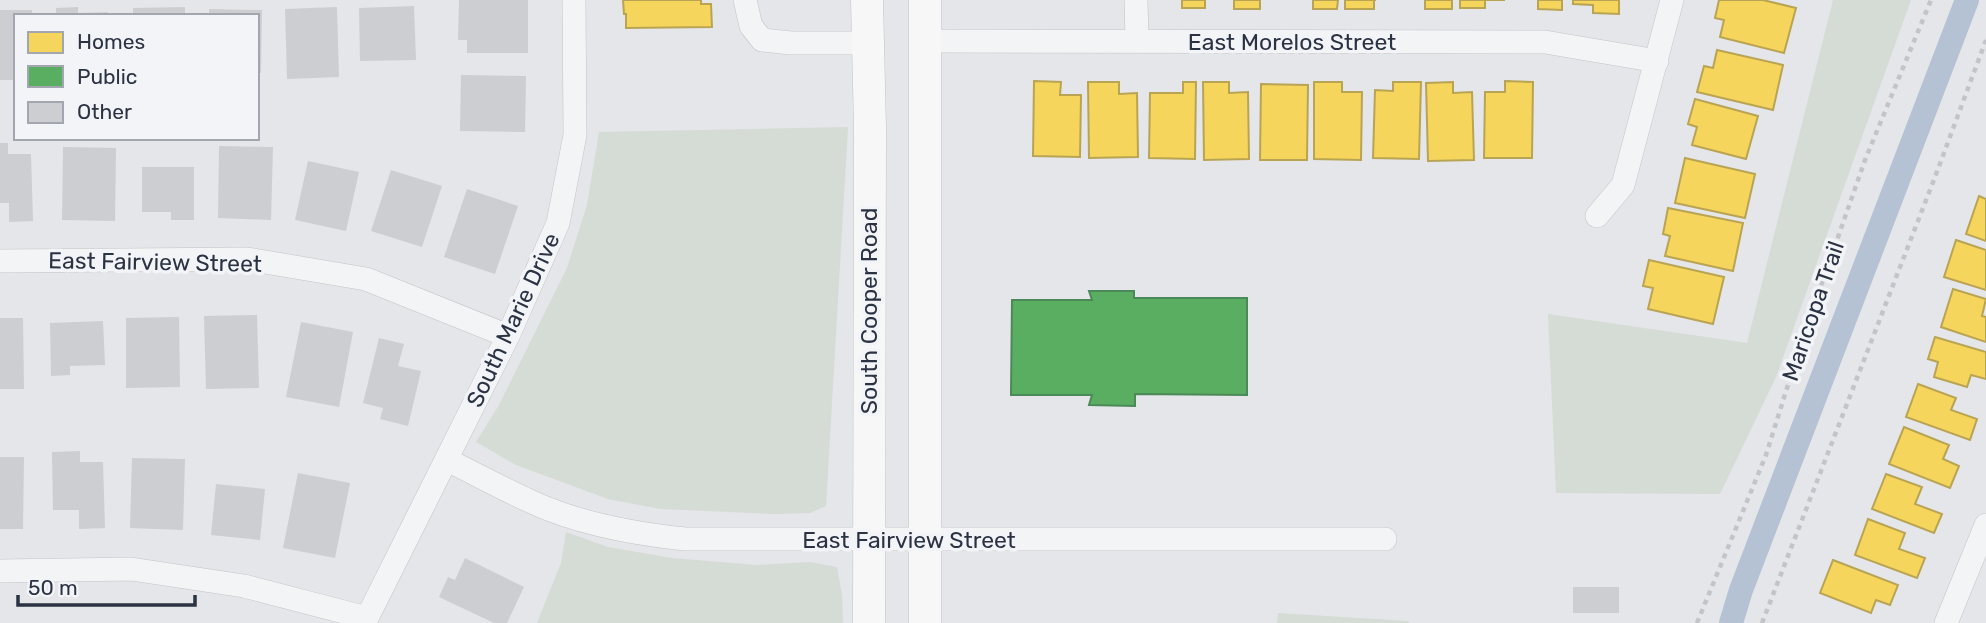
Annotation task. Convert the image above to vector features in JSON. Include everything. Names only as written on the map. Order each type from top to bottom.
[{"type":"main road","name":"South Cooper Road","points":[[867,0],[870,128],[869,623]]},
{"type":"main road","points":[[925,0],[925,623]]},
{"type":"street","name":"South Marie Drive","points":[[0,571],[131,569],[244,586],[367,618],[508,336],[558,223],[575,135],[574,0]]},
{"type":"street","points":[[745,0],[751,26],[762,40],[791,43],[867,43]]},
{"type":"street","points":[[1136,0],[1136,41]]},
{"type":"street","points":[[1597,216],[1623,185],[1672,0]]},
{"type":"street","name":"East Morelos Street","points":[[925,41],[1545,42],[1657,61]]},
{"type":"street","name":"East Fairview Street","points":[[0,261],[247,259],[366,279],[508,336]]},
{"type":"street","name":"East Fairview Street","points":[[447,460],[536,504],[591,522],[650,536],[685,540],[1385,539]]},
{"type":"street","points":[[1947,623],[1986,525]]},
{"type":"path","name":"Maricopa Trail","points":[[1697,623],[1766,455],[1803,337],[1865,160],[1931,0]]},
{"type":"path","points":[[1762,623],[1986,40]]},
{"type":"shaded area","points":[[1833,0],[1911,0],[1776,377],[1720,494],[1556,493],[1548,314],[1747,343]]},
{"type":"shaded area","points":[[848,127],[826,506],[810,513],[776,514],[661,509],[608,499],[516,465],[476,442],[499,405],[567,268],[587,205],[599,132]]},
{"type":"shaded area","points":[[566,532],[608,547],[672,558],[756,565],[810,562],[837,567],[843,623],[537,623],[561,563]]},
{"type":"shaded area","points":[[1278,613],[1407,621],[1410,623],[1277,623]]},
{"type":"building: Homes","points":[[623,0],[701,0],[701,4],[711,4],[712,27],[626,28]]},
{"type":"building: Homes","points":[[1182,0],[1205,0],[1205,8],[1182,8]]},
{"type":"building: Homes","points":[[1234,0],[1260,0],[1260,9],[1234,9]]},
{"type":"building: Homes","points":[[1313,0],[1338,0],[1337,9],[1313,9]]},
{"type":"building: Homes","points":[[1345,0],[1374,0],[1374,9],[1345,9]]},
{"type":"building: Homes","points":[[1425,0],[1452,0],[1452,9],[1425,9]]},
{"type":"building: Homes","points":[[1460,0],[1485,0],[1485,8],[1460,8]]},
{"type":"building: Homes","points":[[1538,0],[1562,0],[1562,10],[1538,9]]},
{"type":"building: Homes","points":[[1573,0],[1619,0],[1619,14],[1593,13],[1593,5],[1573,4]]},
{"type":"building: Homes","points":[[1719,0],[1763,0],[1796,8],[1784,53],[1720,37],[1724,20],[1715,18]]},
{"type":"building: Homes","points":[[1717,50],[1783,65],[1773,110],[1697,92],[1704,66],[1713,68]]},
{"type":"building: Homes","points":[[1034,81],[1061,82],[1060,95],[1081,95],[1080,157],[1033,156]]},
{"type":"building: Homes","points":[[1505,81],[1533,82],[1532,158],[1484,158],[1485,92],[1505,92]]},
{"type":"building: Homes","points":[[1088,82],[1119,82],[1119,94],[1137,93],[1138,157],[1089,158]]},
{"type":"building: Homes","points":[[1183,82],[1196,82],[1195,159],[1149,158],[1150,93],[1183,93]]},
{"type":"building: Homes","points":[[1203,82],[1229,82],[1229,93],[1248,92],[1249,159],[1204,160]]},
{"type":"building: Homes","points":[[1314,82],[1342,82],[1342,92],[1362,92],[1361,160],[1314,159]]},
{"type":"building: Homes","points":[[1393,82],[1421,82],[1419,159],[1373,158],[1375,90],[1393,91]]},
{"type":"building: Homes","points":[[1453,82],[1453,93],[1472,92],[1474,160],[1428,161],[1426,83]]},
{"type":"building: Homes","points":[[1261,84],[1308,85],[1307,160],[1260,160]]},
{"type":"building: Homes","points":[[1695,99],[1758,116],[1746,159],[1692,145],[1697,127],[1688,124]]},
{"type":"building: Homes","points":[[1685,158],[1755,174],[1745,218],[1675,203]]},
{"type":"building: Homes","points":[[1979,196],[1986,199],[1986,241],[1966,234]]},
{"type":"building: Homes","points":[[1668,208],[1743,223],[1733,271],[1665,256],[1670,236],[1663,234]]},
{"type":"building: Homes","points":[[1956,240],[1986,250],[1986,290],[1944,277]]},
{"type":"building: Homes","points":[[1649,260],[1724,277],[1713,324],[1648,309],[1653,288],[1643,286]]},
{"type":"building: Homes","points":[[1953,289],[1986,299],[1982,316],[1986,317],[1986,342],[1941,327]]},
{"type":"building: Homes","points":[[1935,337],[1986,352],[1986,379],[1971,375],[1967,387],[1934,377],[1938,362],[1928,359]]},
{"type":"building: Homes","points":[[1918,384],[1956,398],[1951,410],[1977,419],[1970,440],[1906,417]]},
{"type":"building: Homes","points":[[1904,427],[1949,445],[1943,459],[1959,466],[1950,488],[1889,464]]},
{"type":"building: Homes","points":[[1886,474],[1922,487],[1915,504],[1942,514],[1934,533],[1872,509]]},
{"type":"building: Homes","points":[[1868,519],[1905,533],[1899,549],[1925,558],[1917,578],[1855,555]]},
{"type":"building: Homes","points":[[1833,560],[1898,585],[1890,605],[1876,600],[1871,613],[1820,593]]},
{"type":"building: Public","points":[[1089,291],[1134,291],[1134,298],[1247,298],[1247,395],[1135,394],[1135,406],[1089,405],[1092,395],[1011,395],[1012,300],[1092,300]]},
{"type":"building: Other","points":[[459,0],[528,0],[528,53],[467,53],[467,40],[458,40]]},
{"type":"building: Other","points":[[414,6],[416,60],[360,61],[359,8]]},
{"type":"building: Other","points":[[78,7],[78,13],[108,14],[56,14],[56,8]]},
{"type":"building: Other","points":[[185,7],[185,14],[133,14],[133,8]]},
{"type":"building: Other","points":[[337,7],[339,77],[287,79],[285,9]]},
{"type":"building: Other","points":[[209,9],[262,10],[261,73],[259,14],[209,14]]},
{"type":"building: Other","points":[[0,10],[32,10],[32,14],[14,14],[14,80],[0,80]]},
{"type":"building: Other","points":[[461,75],[526,76],[525,132],[460,131]]},
{"type":"building: Other","points":[[0,143],[8,143],[8,154],[31,154],[33,221],[9,222],[9,203],[0,203]]},
{"type":"building: Other","points":[[219,146],[273,147],[271,220],[218,218]]},
{"type":"building: Other","points":[[63,147],[116,148],[115,221],[62,220]]},
{"type":"building: Other","points":[[308,161],[359,172],[346,231],[295,220]]},
{"type":"building: Other","points":[[142,167],[194,167],[194,220],[171,220],[171,212],[142,212]]},
{"type":"building: Other","points":[[391,170],[442,186],[422,247],[371,231]]},
{"type":"building: Other","points":[[467,189],[518,206],[495,274],[444,257]]},
{"type":"building: Other","points":[[257,315],[259,388],[206,389],[204,316]]},
{"type":"building: Other","points":[[179,317],[180,387],[126,388],[126,318]]},
{"type":"building: Other","points":[[0,318],[23,318],[24,389],[0,389]]},
{"type":"building: Other","points":[[103,321],[105,365],[70,366],[70,375],[51,376],[50,323]]},
{"type":"building: Other","points":[[301,322],[353,332],[339,407],[286,397]]},
{"type":"building: Other","points":[[379,338],[404,344],[398,366],[421,371],[408,426],[380,419],[383,408],[363,403]]},
{"type":"building: Other","points":[[80,451],[80,462],[103,462],[105,528],[79,529],[79,510],[53,510],[52,452]]},
{"type":"building: Other","points":[[0,457],[24,457],[23,529],[0,529]]},
{"type":"building: Other","points":[[132,458],[185,459],[183,530],[130,528]]},
{"type":"building: Other","points":[[298,473],[350,483],[335,558],[283,548]]},
{"type":"building: Other","points":[[216,484],[265,489],[260,540],[211,535]]},
{"type":"building: Other","points":[[465,558],[524,587],[507,623],[494,623],[439,597],[448,577],[455,580]]},
{"type":"building: Other","points":[[1573,587],[1619,587],[1619,613],[1573,613]]},
{"type":"waterway","points":[[1731,623],[1741,590],[1967,0]]}]
